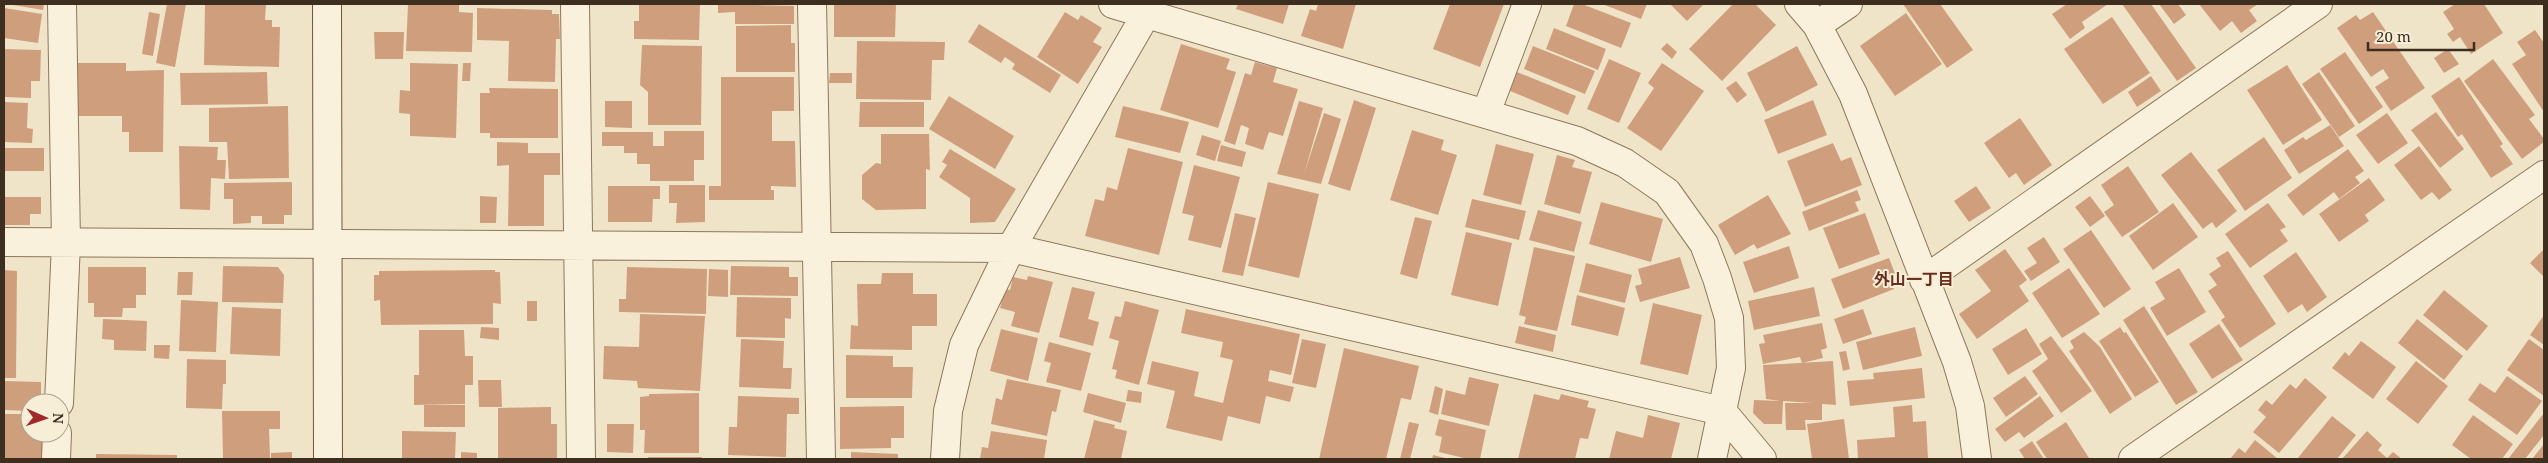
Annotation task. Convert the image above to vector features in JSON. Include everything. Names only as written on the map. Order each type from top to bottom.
[{"type":"street","points":[[59,393],[66,243],[62,4]]},
{"type":"street","points":[[327,4],[328,459]]},
{"type":"street","points":[[575,4],[581,459]]},
{"type":"street","points":[[812,4],[821,459]]},
{"type":"street","points":[[1113,4],[1149,8],[1577,141],[1626,162],[1667,192],[1704,244],[1729,318],[1731,368],[1712,459]]},
{"type":"street","points":[[1486,113],[1527,4]]},
{"type":"street","points":[[1799,4],[1818,25],[1853,94],[1957,362],[1970,406],[1976,459]]},
{"type":"street","points":[[1818,25],[1848,4]]},
{"type":"street","points":[[1924,280],[2318,4]]},
{"type":"street","points":[[945,459],[948,411],[964,345],[1010,248],[1149,8]]},
{"type":"street","points":[[2133,459],[2544,175]]},
{"type":"street","points":[[4,242],[1010,248],[1722,411],[1762,459]]},
{"type":"street","points":[[56,459],[57,443]]},
{"type":"building","points":[[7,4],[44,4],[43,10]]},
{"type":"building","points":[[167,4],[186,4],[175,67],[156,63]]},
{"type":"building","points":[[205,4],[266,4],[265,20],[272,20],[272,27],[280,27],[279,67],[204,65]]},
{"type":"building","points":[[408,4],[459,4],[459,12],[473,13],[472,52],[406,51]]},
{"type":"building","points":[[639,4],[700,4],[699,40],[634,39],[634,21],[639,21]]},
{"type":"building","points":[[718,4],[794,6],[794,24],[735,24],[735,12],[718,13]]},
{"type":"building","points":[[834,4],[896,4],[895,37],[834,37]]},
{"type":"building","points":[[1238,4],[1289,4],[1283,24],[1236,9]]},
{"type":"building","points":[[1318,4],[1356,4],[1343,49],[1301,36],[1310,9],[1316,11]]},
{"type":"building","points":[[1450,4],[1504,4],[1480,67],[1433,49]]},
{"type":"building","points":[[1574,4],[1582,4],[1631,23],[1621,48],[1566,26]]},
{"type":"building","points":[[1602,4],[1647,4],[1641,19]]},
{"type":"building","points":[[1670,4],[1704,4],[1687,21]]},
{"type":"building","points":[[1733,4],[1755,4],[1776,25],[1722,81],[1689,49]]},
{"type":"building","points":[[1903,4],[1940,4],[1973,50],[1947,68]]},
{"type":"building","points":[[2067,4],[2108,4],[2082,22],[2085,28],[2070,39],[2052,14]]},
{"type":"building","points":[[2122,4],[2151,4],[2196,68],[2177,81]]},
{"type":"building","points":[[2159,4],[2178,4],[2186,15],[2174,24]]},
{"type":"building","points":[[2199,4],[2258,4],[2249,10],[2257,21],[2241,33],[2232,21],[2220,31]]},
{"type":"building","points":[[2455,4],[2484,4],[2503,33],[2471,54],[2460,37],[2453,42],[2447,34],[2454,29],[2443,12]]},
{"type":"building","points":[[4,8],[42,14],[38,43],[4,38]]},
{"type":"building","points":[[477,8],[552,10],[552,14],[559,14],[560,39],[556,39],[555,82],[508,81],[509,41],[477,40]]},
{"type":"building","points":[[149,12],[160,14],[153,56],[142,54]]},
{"type":"building","points":[[1065,12],[1078,20],[1081,15],[1102,28],[1093,42],[1102,47],[1078,84],[1037,57]]},
{"type":"building","points":[[2373,12],[2425,88],[2391,111],[2375,87],[2389,78],[2383,69],[2371,77],[2337,28],[2356,15],[2360,20]]},
{"type":"building","points":[[1906,13],[1942,64],[1895,96],[1860,46]]},
{"type":"building","points":[[2112,17],[2150,73],[2103,104],[2064,49]]},
{"type":"building","points":[[979,24],[1061,75],[1050,93],[1012,69],[1015,64],[1005,57],[1001,63],[968,42]]},
{"type":"building","points":[[791,25],[791,43],[795,43],[795,72],[736,72],[736,26]]},
{"type":"building","points":[[1554,28],[1606,49],[1598,70],[1546,49]]},
{"type":"building","points":[[2535,30],[2544,43],[2544,112],[2512,64],[2526,55],[2517,42]]},
{"type":"building","points":[[374,32],[404,32],[403,59],[375,59]]},
{"type":"building","points":[[857,41],[945,42],[944,60],[932,60],[931,100],[856,99]]},
{"type":"building","points":[[1667,43],[1677,52],[1672,59],[1661,49]]},
{"type":"building","points":[[1181,44],[1230,59],[1226,69],[1236,72],[1218,128],[1160,110]]},
{"type":"building","points":[[642,45],[702,46],[701,125],[648,125],[648,92],[640,85]]},
{"type":"building","points":[[1533,46],[1595,71],[1585,94],[1524,69]]},
{"type":"building","points":[[1797,46],[1818,85],[1766,112],[1747,73]]},
{"type":"building","points":[[4,49],[41,50],[40,81],[31,81],[31,98],[4,97]]},
{"type":"building","points":[[2448,49],[2459,64],[2444,73],[2434,58]]},
{"type":"building","points":[[2345,52],[2383,107],[2359,124],[2320,69]]},
{"type":"building","points":[[1609,59],[1641,73],[1619,123],[1587,109]]},
{"type":"building","points":[[2493,59],[2535,115],[2529,119],[2544,139],[2544,142],[2522,159],[2464,81]]},
{"type":"building","points":[[1255,62],[1277,68],[1273,82],[1298,89],[1283,136],[1269,132],[1263,150],[1245,144],[1249,128],[1241,125],[1235,145],[1224,141],[1245,73],[1251,75]]},
{"type":"building","points":[[77,63],[126,63],[126,71],[164,70],[163,152],[129,152],[129,132],[122,132],[122,116],[77,116]]},
{"type":"building","points":[[410,63],[458,64],[456,138],[410,136],[410,114],[399,113],[400,90],[410,91]]},
{"type":"building","points":[[463,63],[471,63],[470,81],[462,81]]},
{"type":"building","points":[[1662,63],[1704,91],[1661,151],[1627,128],[1654,88],[1648,83]]},
{"type":"building","points":[[2287,65],[2322,120],[2283,145],[2247,90]]},
{"type":"building","points":[[267,72],[268,104],[181,105],[180,73]]},
{"type":"building","points":[[1517,72],[1576,96],[1568,115],[1510,91]]},
{"type":"building","points":[[2319,72],[2355,126],[2339,137],[2302,84]]},
{"type":"building","points":[[830,73],[852,73],[852,83],[829,83]]},
{"type":"building","points":[[2151,76],[2161,91],[2137,107],[2128,92]]},
{"type":"building","points":[[721,77],[794,77],[794,111],[772,111],[772,141],[795,141],[796,187],[771,186],[771,190],[774,190],[774,200],[709,200],[709,186],[721,186]]},
{"type":"building","points":[[2459,77],[2503,144],[2500,146],[2513,164],[2491,178],[2462,134],[2458,137],[2431,96]]},
{"type":"building","points":[[1736,81],[1747,95],[1737,103],[1726,88]]},
{"type":"building","points":[[489,88],[558,89],[558,138],[490,138],[490,133],[480,133],[480,93],[490,93]]},
{"type":"building","points":[[949,96],[1014,136],[995,169],[929,129]]},
{"type":"building","points":[[1354,100],[1376,108],[1350,191],[1328,184]]},
{"type":"building","points":[[1813,100],[1827,135],[1778,154],[1764,120]]},
{"type":"building","points":[[605,101],[632,101],[632,128],[605,127]]},
{"type":"building","points":[[1299,101],[1323,108],[1304,174],[1324,113],[1341,119],[1321,184],[1277,174]]},
{"type":"building","points":[[4,102],[28,103],[27,128],[33,129],[32,143],[4,142]]},
{"type":"building","points":[[860,102],[924,102],[924,127],[859,127]]},
{"type":"building","points":[[288,106],[289,178],[229,179],[227,142],[209,142],[209,108]]},
{"type":"building","points":[[1123,106],[1189,122],[1180,153],[1115,137]]},
{"type":"building","points":[[2436,112],[2464,149],[2440,168],[2411,130]]},
{"type":"building","points":[[2387,113],[2408,143],[2378,164],[2356,135]]},
{"type":"building","points":[[2020,118],[2052,165],[2024,185],[2016,173],[2009,178],[1984,143]]},
{"type":"building","points":[[2330,125],[2344,146],[2299,174],[2284,150],[2303,137],[2306,140]]},
{"type":"building","points":[[1412,130],[1444,140],[1441,150],[1457,155],[1438,215],[1390,200]]},
{"type":"building","points":[[664,131],[704,131],[704,160],[694,160],[694,181],[650,181],[650,164],[637,164],[637,153],[624,153],[624,146],[602,146],[602,132],[653,132],[653,146],[664,146]]},
{"type":"building","points":[[881,134],[929,134],[930,170],[926,169],[926,209],[876,210],[862,199],[862,175],[876,163],[881,164]]},
{"type":"building","points":[[1202,135],[1221,141],[1215,161],[1196,155]]},
{"type":"building","points":[[2264,137],[2292,178],[2245,211],[2217,170]]},
{"type":"building","points":[[497,142],[528,143],[528,153],[560,153],[560,175],[544,175],[544,226],[508,226],[509,165],[497,166]]},
{"type":"building","points":[[1833,143],[1841,161],[1851,157],[1862,185],[1805,207],[1787,161]]},
{"type":"building","points":[[1496,144],[1534,154],[1521,205],[1483,195]]},
{"type":"building","points":[[1221,145],[1246,152],[1242,167],[1217,161]]},
{"type":"building","points":[[179,146],[218,147],[217,160],[226,160],[225,179],[211,178],[210,210],[180,209]]},
{"type":"building","points":[[2419,146],[2452,190],[2439,200],[2432,192],[2421,200],[2394,165]]},
{"type":"building","points":[[4,148],[44,148],[44,171],[4,171]]},
{"type":"building","points":[[1128,148],[1183,162],[1159,255],[1085,236],[1095,199],[1104,201],[1107,187],[1117,190]]},
{"type":"building","points":[[950,149],[1016,189],[995,222],[970,223],[970,198],[939,177],[947,165],[942,162]]},
{"type":"building","points":[[2348,149],[2364,171],[2355,177],[2360,183],[2339,199],[2334,192],[2303,216],[2287,195]]},
{"type":"building","points":[[2191,152],[2237,211],[2216,228],[2212,222],[2203,229],[2161,175]]},
{"type":"building","points":[[1557,155],[1575,160],[1572,167],[1592,172],[1580,214],[1544,204]]},
{"type":"building","points":[[1194,165],[1240,177],[1221,248],[1188,240],[1194,216],[1182,213]]},
{"type":"building","points":[[2128,166],[2159,212],[2122,237],[2104,212],[2114,205],[2101,185]]},
{"type":"building","points":[[2369,178],[2385,200],[2365,215],[2369,221],[2339,242],[2319,214]]},
{"type":"building","points":[[292,182],[292,215],[284,215],[284,224],[262,224],[262,216],[251,216],[251,223],[233,224],[233,199],[224,199],[224,183]]},
{"type":"building","points":[[1268,182],[1319,194],[1299,278],[1248,266]]},
{"type":"building","points":[[669,185],[705,185],[705,222],[676,223],[677,203],[669,203]]},
{"type":"building","points":[[608,186],[660,186],[660,199],[653,199],[652,222],[608,222]]},
{"type":"building","points":[[1976,186],[1991,208],[1969,222],[1954,201]]},
{"type":"building","points":[[1857,190],[1861,200],[1855,202],[1859,211],[1809,231],[1802,212]]},
{"type":"building","points":[[1768,195],[1791,234],[1757,249],[1754,244],[1735,255],[1718,225]]},
{"type":"building","points":[[480,196],[497,197],[496,223],[480,223]]},
{"type":"building","points":[[2090,196],[2105,216],[2090,227],[2075,207]]},
{"type":"building","points":[[4,197],[41,197],[41,214],[30,214],[30,225],[4,225]]},
{"type":"building","points":[[1472,199],[1526,211],[1519,240],[1465,227]]},
{"type":"building","points":[[1601,202],[1663,219],[1651,262],[1589,244]]},
{"type":"building","points":[[2173,203],[2198,237],[2153,270],[2129,236]]},
{"type":"building","points":[[2268,203],[2286,227],[2280,230],[2288,241],[2250,268],[2225,234]]},
{"type":"building","points":[[1538,210],[1582,222],[1574,252],[1529,240]]},
{"type":"building","points":[[1235,213],[1256,218],[1243,276],[1222,272]]},
{"type":"building","points":[[1865,213],[1880,254],[1839,269],[1823,228]]},
{"type":"building","points":[[1415,217],[1432,221],[1417,279],[1400,274]]},
{"type":"building","points":[[2091,230],[2131,289],[2104,308],[2063,249]]},
{"type":"building","points":[[1466,232],[1512,243],[1498,306],[1451,295]]},
{"type":"building","points":[[2044,237],[2060,262],[2031,281],[2024,271],[2037,263],[2027,248]]},
{"type":"building","points":[[1789,246],[1799,278],[1754,293],[1743,262]]},
{"type":"building","points":[[1534,247],[1575,256],[1557,331],[1524,324],[1526,317],[1519,315]]},
{"type":"building","points":[[2005,249],[2027,280],[2019,286],[2029,301],[1977,339],[1959,314],[1991,291],[1975,270]]},
{"type":"building","points":[[2544,249],[2544,277],[2530,263]]},
{"type":"building","points":[[2228,251],[2276,324],[2240,348],[2221,320],[2225,317],[2208,291],[2217,285],[2209,274],[2221,266],[2216,258]]},
{"type":"building","points":[[2296,252],[2327,297],[2307,312],[2302,304],[2288,313],[2263,276]]},
{"type":"building","points":[[1680,257],[1690,288],[1640,302],[1635,286],[1642,284],[1638,269]]},
{"type":"building","points":[[1889,258],[1897,279],[1891,281],[1894,289],[1843,309],[1831,279]]},
{"type":"building","points":[[1586,263],[1632,275],[1625,303],[1579,292]]},
{"type":"building","points":[[223,266],[278,267],[284,275],[283,303],[222,302]]},
{"type":"building","points":[[731,266],[789,267],[789,277],[798,277],[798,296],[730,295]]},
{"type":"building","points":[[88,267],[146,267],[146,295],[136,295],[136,308],[123,308],[122,317],[94,317],[94,303],[88,303]]},
{"type":"building","points":[[627,267],[707,269],[706,314],[619,312],[619,299],[626,299]]},
{"type":"building","points":[[2069,268],[2100,314],[2062,338],[2032,293]]},
{"type":"building","points":[[2179,268],[2206,312],[2167,336],[2150,308],[2165,299],[2155,282]]},
{"type":"building","points":[[709,269],[728,270],[728,297],[708,296]]},
{"type":"building","points":[[4,270],[17,271],[16,378],[4,378]]},
{"type":"building","points":[[495,270],[495,272],[500,272],[501,304],[493,303],[493,324],[381,325],[380,300],[374,301],[374,275],[379,275],[379,271]]},
{"type":"building","points":[[178,272],[193,272],[192,295],[177,295]]},
{"type":"building","points":[[882,273],[913,273],[913,294],[937,294],[937,326],[912,326],[912,350],[850,349],[851,325],[858,326],[857,284],[881,284]]},
{"type":"building","points":[[1028,276],[1053,282],[1039,333],[1011,326],[1015,312],[1000,308],[1005,289],[1010,290],[1013,277],[1027,280]]},
{"type":"building","points":[[1072,287],[1095,292],[1088,319],[1099,322],[1093,346],[1059,337]]},
{"type":"building","points":[[1814,287],[1820,316],[1754,330],[1748,301]]},
{"type":"building","points":[[2444,290],[2488,326],[2467,351],[2423,315]]},
{"type":"building","points":[[1577,295],[1625,308],[1618,336],[1571,325]]},
{"type":"building","points":[[737,297],[791,298],[791,319],[785,318],[785,338],[736,337]]},
{"type":"building","points":[[181,300],[218,302],[216,352],[179,351]]},
{"type":"building","points":[[527,301],[537,301],[537,321],[527,321]]},
{"type":"building","points":[[1125,301],[1159,310],[1139,385],[1115,378],[1117,370],[1112,369],[1119,341],[1109,338],[1115,316],[1121,317]]},
{"type":"building","points":[[1653,303],[1702,315],[1688,375],[1640,364]]},
{"type":"building","points":[[2144,306],[2198,392],[2176,405],[2123,320]]},
{"type":"building","points":[[232,307],[281,309],[280,356],[230,354]]},
{"type":"building","points":[[1186,309],[1300,334],[1291,375],[1270,370],[1268,381],[1294,387],[1290,402],[1266,396],[1260,424],[1228,416],[1222,441],[1166,428],[1175,391],[1147,384],[1152,361],[1199,372],[1194,396],[1223,403],[1233,360],[1220,357],[1223,342],[1181,333]]},
{"type":"building","points":[[1863,309],[1872,334],[1843,344],[1834,319]]},
{"type":"building","points":[[640,314],[705,316],[700,391],[638,388],[637,381],[603,379],[604,346],[639,347]]},
{"type":"building","points":[[2544,315],[2544,345],[2530,335]]},
{"type":"building","points":[[103,319],[147,321],[146,351],[114,350],[114,340],[102,339]]},
{"type":"building","points":[[2417,319],[2463,356],[2444,380],[2398,343]]},
{"type":"building","points":[[1822,323],[1827,348],[1821,350],[1823,358],[1802,363],[1800,357],[1763,364],[1759,344],[1765,343],[1763,335]]},
{"type":"building","points":[[2219,324],[2243,360],[2212,379],[2189,344]]},
{"type":"building","points":[[1519,326],[1556,335],[1553,352],[1515,343]]},
{"type":"building","points":[[481,327],[499,328],[499,340],[480,338]]},
{"type":"building","points":[[1915,327],[1922,356],[1863,370],[1856,342]]},
{"type":"building","points":[[2120,327],[2124,333],[2126,332],[2159,382],[2135,397],[2099,341]]},
{"type":"building","points":[[2026,328],[2042,354],[2008,375],[1992,349]]},
{"type":"building","points":[[1001,329],[1038,338],[1028,381],[990,371]]},
{"type":"building","points":[[419,330],[464,330],[465,356],[473,356],[473,385],[465,385],[465,404],[414,405],[414,375],[419,375]]},
{"type":"building","points":[[2084,332],[2100,347],[2132,399],[2110,414],[2069,351],[2074,348],[2070,341]]},
{"type":"building","points":[[2051,336],[2092,391],[2061,413],[2032,371],[2048,359],[2039,344]]},
{"type":"building","points":[[741,339],[784,341],[783,368],[792,368],[791,389],[739,387]]},
{"type":"building","points":[[1302,339],[1326,344],[1316,388],[1292,383]]},
{"type":"building","points":[[2529,339],[2544,350],[2544,396],[2507,370]]},
{"type":"building","points":[[2361,341],[2396,367],[2373,399],[2332,368],[2345,352],[2349,356]]},
{"type":"building","points":[[1049,342],[1091,353],[1081,391],[1046,382],[1051,363],[1044,361]]},
{"type":"building","points":[[154,345],[170,345],[169,359],[154,358]]},
{"type":"building","points":[[1344,348],[1419,366],[1411,400],[1401,398],[1386,459],[1319,459]]},
{"type":"building","points":[[1846,351],[1850,369],[1843,371],[1839,352]]},
{"type":"building","points":[[846,355],[893,356],[893,367],[913,367],[912,398],[846,398]]},
{"type":"building","points":[[187,359],[226,360],[226,384],[223,384],[222,409],[186,408]]},
{"type":"building","points":[[1833,361],[1836,405],[1822,404],[1822,420],[1805,420],[1806,430],[1786,430],[1785,403],[1813,403],[1783,401],[1782,424],[1764,424],[1753,413],[1754,400],[1780,401],[1766,399],[1763,365]]},
{"type":"building","points":[[2416,361],[2448,386],[2418,424],[2386,399]]},
{"type":"building","points":[[1922,368],[1925,398],[1850,406],[1847,381],[1874,379],[1873,373]]},
{"type":"building","points":[[2025,376],[2038,394],[2006,417],[1993,398]]},
{"type":"building","points":[[2507,376],[2542,401],[2517,435],[2468,400],[2480,383],[2495,393]]},
{"type":"building","points":[[1469,377],[1499,384],[1489,426],[1441,414],[1446,390],[1465,395]]},
{"type":"building","points":[[2305,378],[2327,397],[2279,453],[2253,432],[2266,417],[2258,410],[2266,400],[2272,405],[2290,384],[2296,389]]},
{"type":"building","points":[[1007,379],[1061,390],[1056,412],[1052,411],[1047,436],[991,424],[996,398],[1002,400]]},
{"type":"building","points":[[478,380],[501,380],[502,407],[479,407]]},
{"type":"building","points":[[4,381],[41,382],[41,393],[20,393],[20,411],[4,410]]},
{"type":"building","points":[[1435,386],[1443,389],[1438,415],[1429,412]]},
{"type":"building","points":[[1128,390],[1142,392],[1141,403],[1126,401]]},
{"type":"building","points":[[699,393],[699,453],[644,453],[645,430],[640,430],[640,397],[649,396],[649,394]]},
{"type":"building","points":[[1088,393],[1126,403],[1121,423],[1083,412]]},
{"type":"building","points":[[1534,394],[1559,400],[1561,394],[1589,401],[1587,407],[1596,409],[1588,439],[1580,438],[1575,459],[1518,459]]},
{"type":"building","points":[[738,396],[799,398],[799,414],[787,414],[786,457],[728,455],[729,427],[737,427]]},
{"type":"building","points":[[2040,396],[2054,416],[2024,438],[2019,432],[2005,442],[1995,429]]},
{"type":"building","points":[[424,405],[465,405],[465,427],[424,427]]},
{"type":"building","points":[[1912,405],[1913,422],[1926,421],[1928,459],[1858,459],[1857,440],[1895,437],[1893,407]]},
{"type":"building","points":[[904,406],[904,438],[891,438],[891,448],[840,449],[840,407]]},
{"type":"building","points":[[551,407],[551,424],[557,424],[557,459],[498,459],[498,408]]},
{"type":"building","points":[[222,411],[280,411],[280,429],[269,429],[270,459],[223,459]]},
{"type":"building","points":[[2544,413],[2544,435],[2525,459],[2508,459]]},
{"type":"building","points":[[4,414],[20,414],[20,443],[43,443],[43,459],[4,459]]},
{"type":"building","points":[[1648,415],[1680,423],[1671,459],[1609,459],[1616,431],[1643,438]]},
{"type":"building","points":[[2473,415],[2513,444],[2502,459],[2471,459],[2452,445]]},
{"type":"building","points":[[2332,416],[2356,435],[2337,459],[2297,459]]},
{"type":"building","points":[[1439,419],[1486,430],[1480,459],[1468,459],[1439,452],[1442,437],[1435,435]]},
{"type":"building","points":[[1844,419],[1849,459],[1812,459],[1807,424]]},
{"type":"building","points":[[1094,420],[1115,425],[1114,428],[1127,431],[1121,459],[1084,459]]},
{"type":"building","points":[[1409,422],[1419,424],[1410,459],[1400,459]]},
{"type":"building","points":[[2066,422],[2089,458],[2047,459],[2036,442]]},
{"type":"building","points":[[607,424],[634,424],[633,453],[607,452]]},
{"type":"building","points":[[402,431],[456,432],[455,459],[402,459]]},
{"type":"building","points":[[991,431],[1047,440],[1044,459],[980,459],[982,447],[988,448]]},
{"type":"building","points":[[2367,431],[2382,445],[2378,450],[2387,458],[2393,452],[2402,459],[2342,459]]},
{"type":"building","points":[[2255,440],[2278,459],[2230,459],[2239,448],[2245,453]]},
{"type":"building","points":[[2032,441],[2044,459],[2025,459],[2019,450]]},
{"type":"building","points":[[2544,444],[2544,459],[2532,459]]},
{"type":"building","points":[[292,452],[292,459],[271,459],[271,453]]},
{"type":"building","points":[[461,452],[477,453],[477,459],[461,459]]},
{"type":"building","points":[[851,452],[898,454],[898,459],[851,459]]},
{"type":"building","points":[[96,454],[177,455],[177,459],[96,459]]},
{"type":"building","points":[[1433,455],[1449,459],[1432,459]]},
{"type":"building","points":[[648,457],[702,457],[702,459],[648,459]]},
{"type":"district","name":"外山一丁目","points":[[1914,279]]}]
